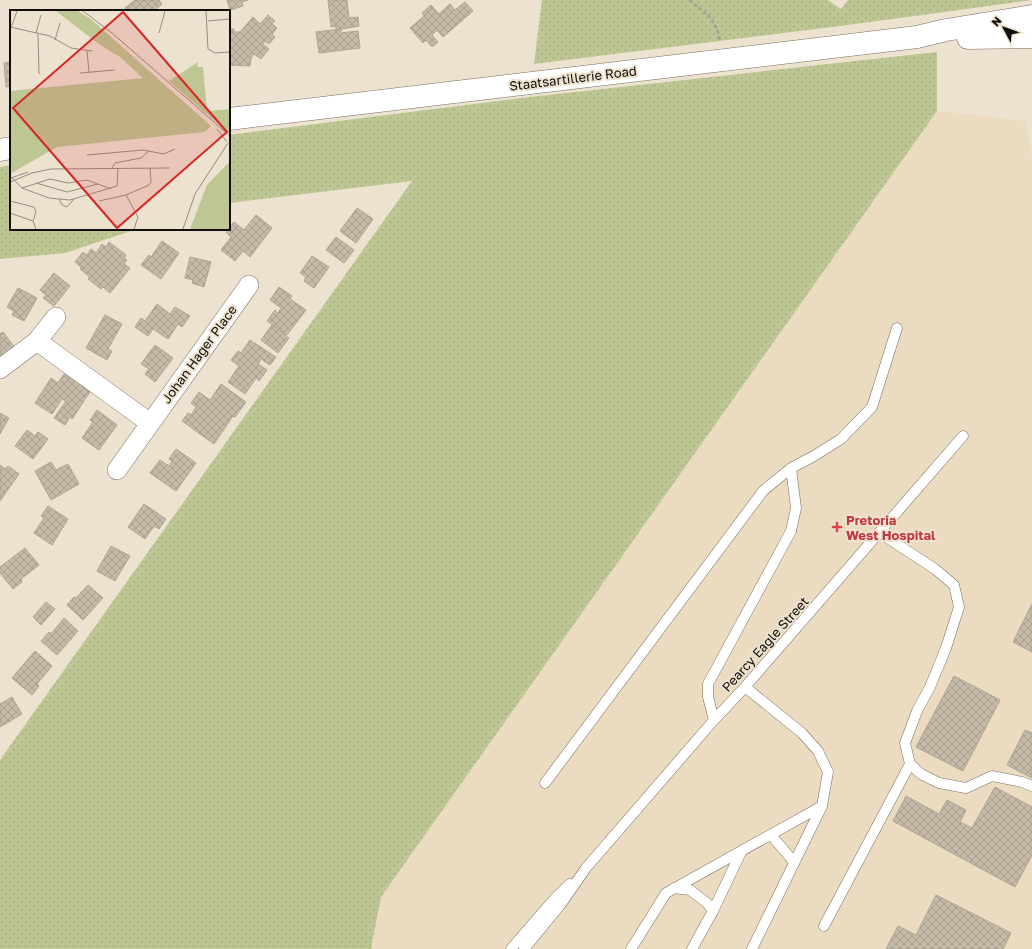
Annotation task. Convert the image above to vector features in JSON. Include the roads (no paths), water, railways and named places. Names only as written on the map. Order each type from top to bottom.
[{"type":"street","name":"Staatsartillerie Road","points":[[230,119],[916,37],[946,30],[1032,16]]},
{"type":"street","name":"Staatsartillerie Road","points":[[916,37],[1032,37]]},
{"type":"street","points":[[0,150],[10,148]]},
{"type":"street","name":"Johan Hager Place","points":[[117,470],[249,285]]},
{"type":"street","points":[[0,369],[37,341],[56,317]]},
{"type":"street","points":[[37,341],[150,423]]},
{"type":"lane","points":[[545,783],[763,491],[791,468],[841,439],[872,407],[897,328]]},
{"type":"lane","name":"Pearcy Eagle Street","points":[[510,949],[556,897],[586,868],[714,720],[745,687],[880,533],[963,436]]},
{"type":"lane","points":[[714,720],[708,697],[708,684],[791,532],[796,508],[791,468]]},
{"type":"lane","points":[[880,533],[935,569],[954,585],[959,607],[946,648],[930,687],[917,711],[905,743],[910,764],[921,774],[939,783],[966,788],[992,776],[1022,782],[1032,786]]},
{"type":"lane","points":[[745,687],[802,733],[818,751],[828,772],[822,806],[752,949]]},
{"type":"lane","points":[[824,926],[910,764]]},
{"type":"lane","points":[[631,949],[666,893],[822,806]]},
{"type":"lane","points":[[771,835],[794,862]]},
{"type":"lane","points":[[692,949],[713,911],[742,850]]},
{"type":"lane","name":"Pearcy Eagle Street","points":[[524,949],[561,904],[586,868]]},
{"type":"lane","points":[[674,888],[690,890],[707,903],[713,911]]},
{"type":"place","name":"Pretoria West Hospital","points":[[837,527]]}]
